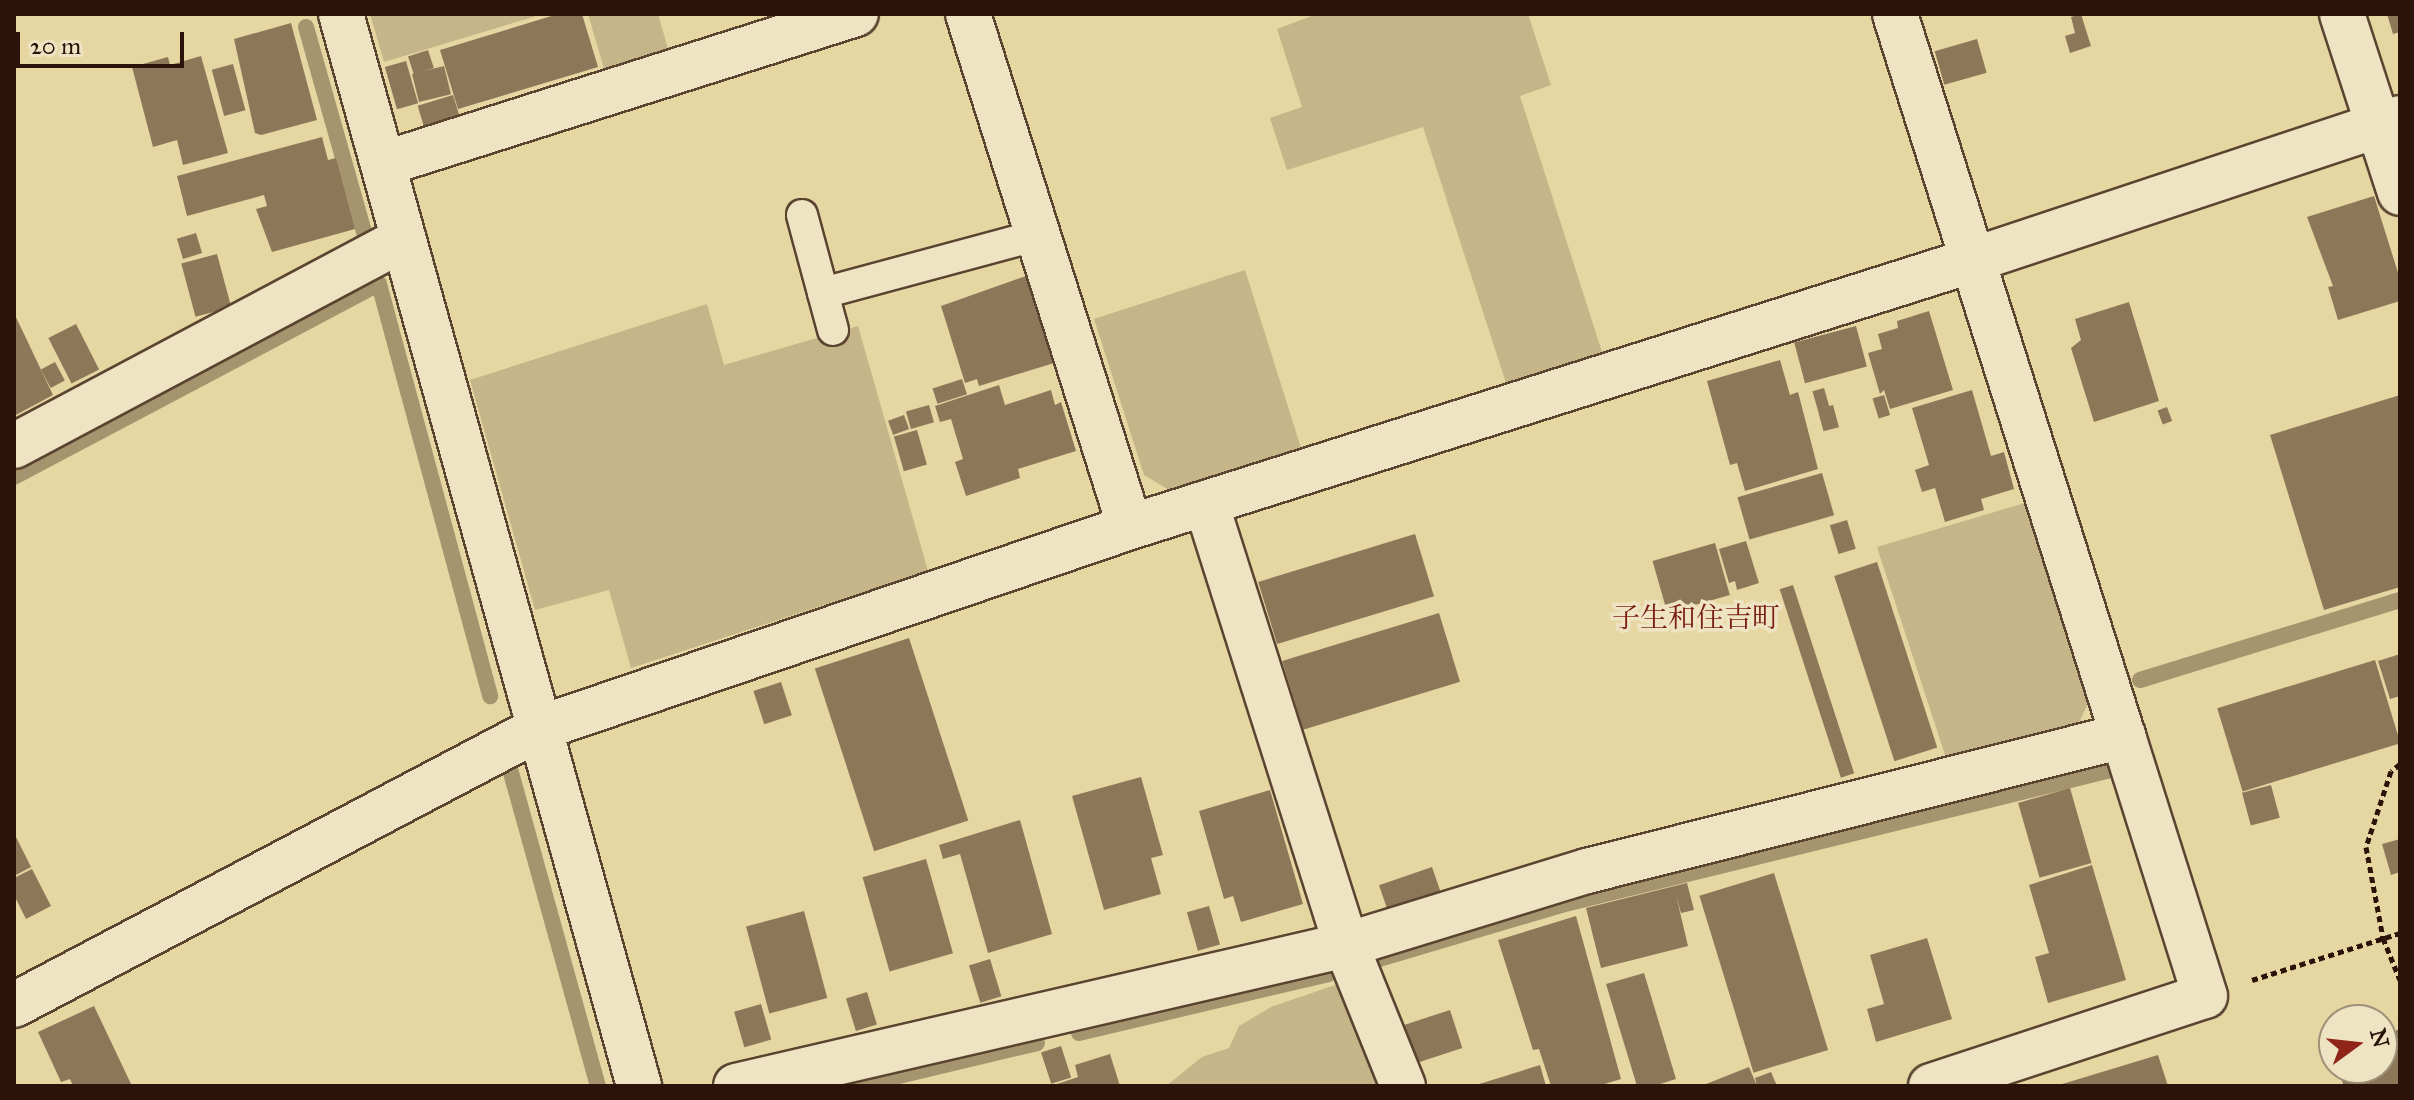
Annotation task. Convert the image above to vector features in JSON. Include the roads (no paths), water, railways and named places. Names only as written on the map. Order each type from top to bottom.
[{"type":"street","points":[[341,14],[639,1086]]},
{"type":"street","points":[[383,164],[856,14]]},
{"type":"street","points":[[968,14],[1130,527]]},
{"type":"street","points":[[1895,14],[2205,996],[1931,1086]]},
{"type":"street","points":[[2342,14],[2389,122],[2400,193]]},
{"type":"street","points":[[14,1005],[540,728],[1130,527],[1973,260],[2389,122]]},
{"type":"street","points":[[14,446],[403,239]]},
{"type":"street","points":[[1206,503],[1346,945],[1403,1086]]},
{"type":"street","points":[[736,1086],[1346,945],[1587,871],[2123,736]]},
{"type":"lane","points":[[802,215],[833,330]]},
{"type":"lane","points":[[823,293],[1038,235]]},
{"type":"waterway","points":[[306,27],[365,236]]},
{"type":"waterway","points":[[14,477],[379,284],[490,696]]},
{"type":"waterway","points":[[2140,680],[2400,600]]},
{"type":"waterway","points":[[510,769],[598,1086]]},
{"type":"waterway","points":[[1379,959],[1561,905],[2111,770]]},
{"type":"waterway","points":[[1079,1033],[1328,974]]},
{"type":"waterway","points":[[857,1086],[1037,1043]]},
{"type":"district","name":"子生和住吉町","points":[[1696,618]]}]
